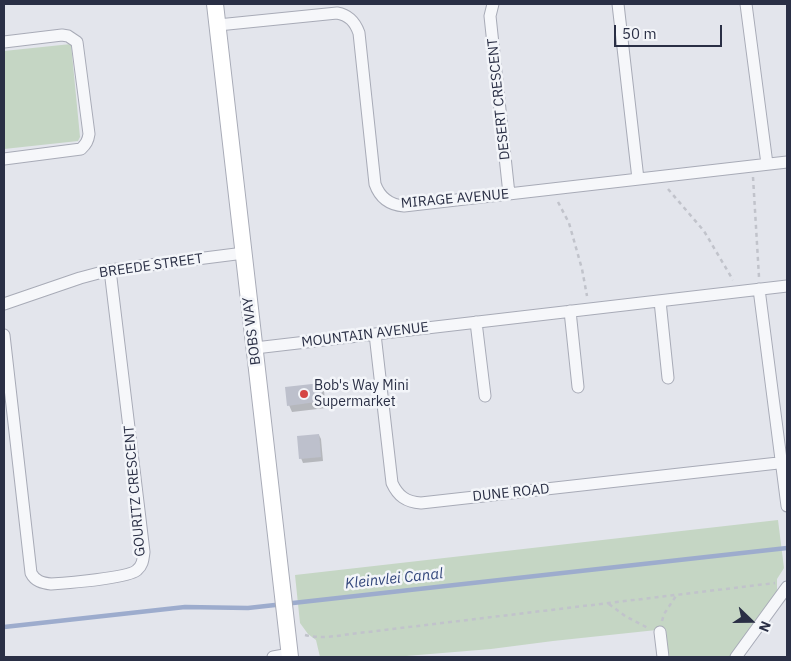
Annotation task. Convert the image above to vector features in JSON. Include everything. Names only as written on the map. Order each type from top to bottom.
[{"type":"street","name":"BOBS WAY","points":[[215,4],[290,656]]},
{"type":"street","name":"DESERT CRESCENT","points":[[493,4],[490,16],[509,194]]},
{"type":"street","points":[[618,4],[638,179]]},
{"type":"street","points":[[746,4],[768,164]]},
{"type":"street","name":"MIRAGE AVENUE","points":[[218,25],[331,13],[344,14],[349,18],[357,27],[358,33],[375,184],[380,194],[390,203],[397,206],[787,162]]},
{"type":"street","points":[[4,42],[62,35],[68,36],[77,42],[88,134],[88,141],[81,149],[4,159]]},
{"type":"street","name":"BREEDE STREET","points":[[4,304],[61,284],[110,270],[244,253]]},
{"type":"street","name":"GOURITZ CRESCENT","points":[[4,335],[33,578],[43,583],[51,584],[122,576],[136,572],[143,560],[144,552],[110,270]]},
{"type":"street","name":"MOUNTAIN AVENUE","points":[[255,348],[787,286]]},
{"type":"street","points":[[760,289],[785,462],[787,506]]},
{"type":"street","points":[[660,301],[668,378]]},
{"type":"street","points":[[570,311],[578,387]]},
{"type":"street","points":[[476,322],[486,396]]},
{"type":"street","name":"DUNE ROAD","points":[[375,334],[392,483],[400,497],[413,503],[785,462]]},
{"type":"street","points":[[736,657],[787,587]]},
{"type":"street","points":[[660,632],[663,657]]},
{"type":"street","points":[[273,657],[290,656]]},
{"type":"path","points":[[753,166],[760,289]]},
{"type":"path","points":[[661,187],[668,190],[704,231],[735,284],[736,292]]},
{"type":"path","points":[[552,189],[569,223],[582,269],[589,309]]},
{"type":"path","points":[[305,635],[313,637],[351,634],[775,583]]},
{"type":"path","points":[[609,604],[625,616],[660,632],[664,614],[676,596]]},
{"type":"green space","points":[[71,44],[80,137],[78,141],[4,149],[4,51]]},
{"type":"green space","points":[[778,520],[784,568],[777,579],[777,594],[729,657],[670,657],[666,629],[491,649],[394,657],[320,657],[316,640],[308,634],[300,623],[295,575]]},
{"type":"building","name":"Bob's Way Mini Supermarket","points":[[321,383],[323,401],[287,406],[285,387]]},
{"type":"building","points":[[319,434],[321,457],[299,459],[297,436]]},
{"type":"waterway","name":"Kleinvlei Canal","points":[[4,627],[185,607],[248,608],[787,548]]},
{"type":"place","name":"Bob's Way Mini Supermarket","points":[[304,394]]}]
